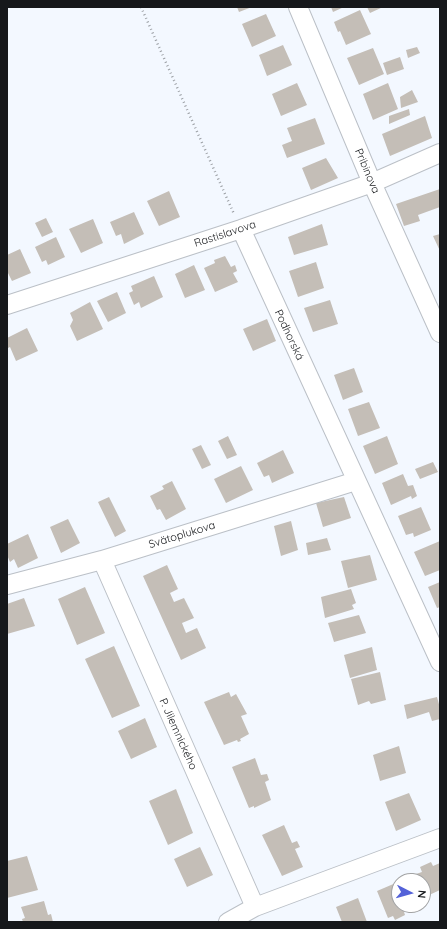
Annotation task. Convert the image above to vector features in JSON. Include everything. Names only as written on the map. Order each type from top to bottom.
[{"type":"street","name":"Pribinova","points":[[298,7],[372,183],[440,333]]},
{"type":"street","name":"Rastislavova","points":[[7,305],[241,229],[372,183],[440,153]]},
{"type":"street","name":"Podhorská","points":[[241,229],[440,662]]},
{"type":"street","name":"Svätoplukova","points":[[7,585],[102,560],[356,481]]},
{"type":"street","name":"P. Jilemnického","points":[[102,560],[255,908]]},
{"type":"street","points":[[228,922],[255,908],[440,838]]},
{"type":"path","points":[[141,7],[241,229]]},
{"type":"building","points":[[237,7],[252,7],[239,12]]},
{"type":"building","points":[[331,7],[344,7],[333,12]]},
{"type":"building","points":[[367,7],[383,7],[370,13]]},
{"type":"building","points":[[360,10],[371,34],[346,45],[334,22]]},
{"type":"building","points":[[266,14],[276,36],[252,47],[242,24]]},
{"type":"building","points":[[283,45],[292,65],[267,76],[259,55]]},
{"type":"building","points":[[417,47],[420,53],[408,58],[406,50]]},
{"type":"building","points":[[373,48],[384,74],[359,85],[347,58]]},
{"type":"building","points":[[400,57],[404,69],[387,75],[383,63]]},
{"type":"building","points":[[297,83],[307,105],[281,116],[272,94]]},
{"type":"building","points":[[388,83],[398,109],[373,120],[363,94]]},
{"type":"building","points":[[412,90],[418,102],[401,108],[400,97]]},
{"type":"building","points":[[409,109],[410,115],[389,124],[389,116]]},
{"type":"building","points":[[425,116],[432,138],[390,156],[382,134]]},
{"type":"building","points":[[315,118],[325,144],[287,158],[282,145],[292,141],[287,128]]},
{"type":"building","points":[[326,158],[338,178],[311,190],[302,168]]},
{"type":"building","points":[[440,189],[440,207],[418,215],[420,221],[404,226],[396,204]]},
{"type":"building","points":[[169,191],[180,217],[159,226],[147,201]]},
{"type":"building","points":[[134,212],[144,234],[124,244],[121,234],[116,236],[110,222]]},
{"type":"building","points":[[46,218],[53,232],[42,237],[35,223]]},
{"type":"building","points":[[93,219],[103,243],[81,253],[69,229]]},
{"type":"building","points":[[322,224],[328,245],[294,255],[288,237]]},
{"type":"building","points":[[440,234],[440,251],[433,236]]},
{"type":"building","points":[[56,237],[65,257],[48,265],[46,260],[42,262],[35,247]]},
{"type":"building","points":[[20,249],[31,273],[12,281],[7,271],[7,255]]},
{"type":"building","points":[[225,256],[231,267],[235,265],[237,271],[233,273],[238,282],[215,292],[204,268],[215,263],[214,260]]},
{"type":"building","points":[[316,262],[324,288],[298,297],[289,271]]},
{"type":"building","points":[[194,265],[205,290],[185,298],[175,274]]},
{"type":"building","points":[[154,276],[163,297],[141,308],[139,302],[134,305],[129,293],[133,291],[131,286]]},
{"type":"building","points":[[117,292],[126,313],[108,322],[97,301]]},
{"type":"building","points":[[330,300],[338,324],[313,332],[304,308]]},
{"type":"building","points":[[90,302],[103,329],[77,341],[70,326],[73,320],[70,313]]},
{"type":"building","points":[[267,319],[276,341],[253,351],[243,329]]},
{"type":"building","points":[[27,328],[38,351],[16,361],[10,347],[8,348],[7,346],[7,338]]},
{"type":"building","points":[[354,368],[363,392],[343,400],[334,375]]},
{"type":"building","points":[[369,402],[380,428],[358,436],[348,409]]},
{"type":"building","points":[[228,436],[237,455],[227,459],[218,441]]},
{"type":"building","points":[[387,436],[398,464],[375,474],[363,446]]},
{"type":"building","points":[[201,445],[211,465],[202,469],[192,449]]},
{"type":"building","points":[[283,450],[294,473],[272,483],[269,475],[264,477],[257,463]]},
{"type":"building","points":[[433,462],[438,472],[420,479],[415,469]]},
{"type":"building","points":[[241,466],[253,490],[226,503],[214,479]]},
{"type":"building","points":[[403,474],[408,486],[413,485],[417,496],[412,499],[411,496],[391,505],[382,483]]},
{"type":"building","points":[[172,481],[186,509],[166,520],[160,509],[157,510],[150,496],[164,489],[162,486]]},
{"type":"building","points":[[109,497],[126,531],[115,537],[98,502]]},
{"type":"building","points":[[344,497],[351,518],[323,527],[316,503]]},
{"type":"building","points":[[421,507],[431,530],[414,537],[413,533],[406,535],[398,516]]},
{"type":"building","points":[[68,519],[80,543],[61,553],[50,527]]},
{"type":"building","points":[[291,521],[298,550],[281,556],[274,526]]},
{"type":"building","points":[[28,534],[38,558],[18,568],[14,559],[10,562],[7,555],[7,544]]},
{"type":"building","points":[[327,538],[331,550],[308,555],[306,543]]},
{"type":"building","points":[[440,541],[440,570],[425,576],[414,552]]},
{"type":"building","points":[[370,555],[377,580],[348,588],[341,561]]},
{"type":"building","points":[[167,565],[178,589],[170,593],[174,602],[184,598],[194,618],[182,623],[186,633],[197,628],[206,648],[181,660],[143,576]]},
{"type":"building","points":[[440,582],[440,607],[437,608],[428,587]]},
{"type":"building","points":[[85,587],[105,633],[77,645],[58,599]]},
{"type":"building","points":[[351,589],[356,603],[352,605],[354,609],[325,618],[321,597]]},
{"type":"building","points":[[24,598],[35,626],[7,634],[7,604]]},
{"type":"building","points":[[359,615],[366,633],[334,642],[328,623]]},
{"type":"building","points":[[114,646],[140,706],[112,718],[85,659]]},
{"type":"building","points":[[372,647],[377,670],[350,678],[344,655]]},
{"type":"building","points":[[380,672],[386,700],[371,704],[369,701],[358,705],[351,679]]},
{"type":"building","points":[[229,692],[231,697],[236,694],[247,714],[241,716],[249,734],[240,739],[241,741],[238,742],[237,740],[224,745],[204,702]]},
{"type":"building","points":[[437,697],[440,708],[440,719],[432,721],[429,712],[407,719],[404,705]]},
{"type":"building","points":[[145,718],[157,747],[131,759],[118,731]]},
{"type":"building","points":[[399,746],[406,773],[380,781],[373,755]]},
{"type":"building","points":[[255,758],[261,775],[267,774],[269,780],[265,782],[271,800],[254,808],[254,806],[249,808],[232,767]]},
{"type":"building","points":[[176,789],[193,833],[168,845],[149,801]]},
{"type":"building","points":[[409,793],[421,820],[396,831],[385,802]]},
{"type":"building","points":[[284,825],[292,843],[297,841],[300,847],[295,849],[303,867],[282,876],[262,835]]},
{"type":"building","points":[[200,847],[213,875],[187,887],[174,859]]},
{"type":"building","points":[[27,856],[38,890],[7,898],[7,861]]},
{"type":"building","points":[[431,862],[433,866],[440,863],[440,890],[431,894],[431,873],[419,873],[422,872],[420,867]]},
{"type":"building","points":[[391,885],[391,913],[404,913],[405,915],[395,920],[393,916],[388,918],[377,891]]},
{"type":"building","points":[[358,898],[367,922],[342,922],[336,907]]},
{"type":"building","points":[[44,901],[48,915],[51,914],[53,922],[23,922],[22,919],[25,918],[21,907]]}]
